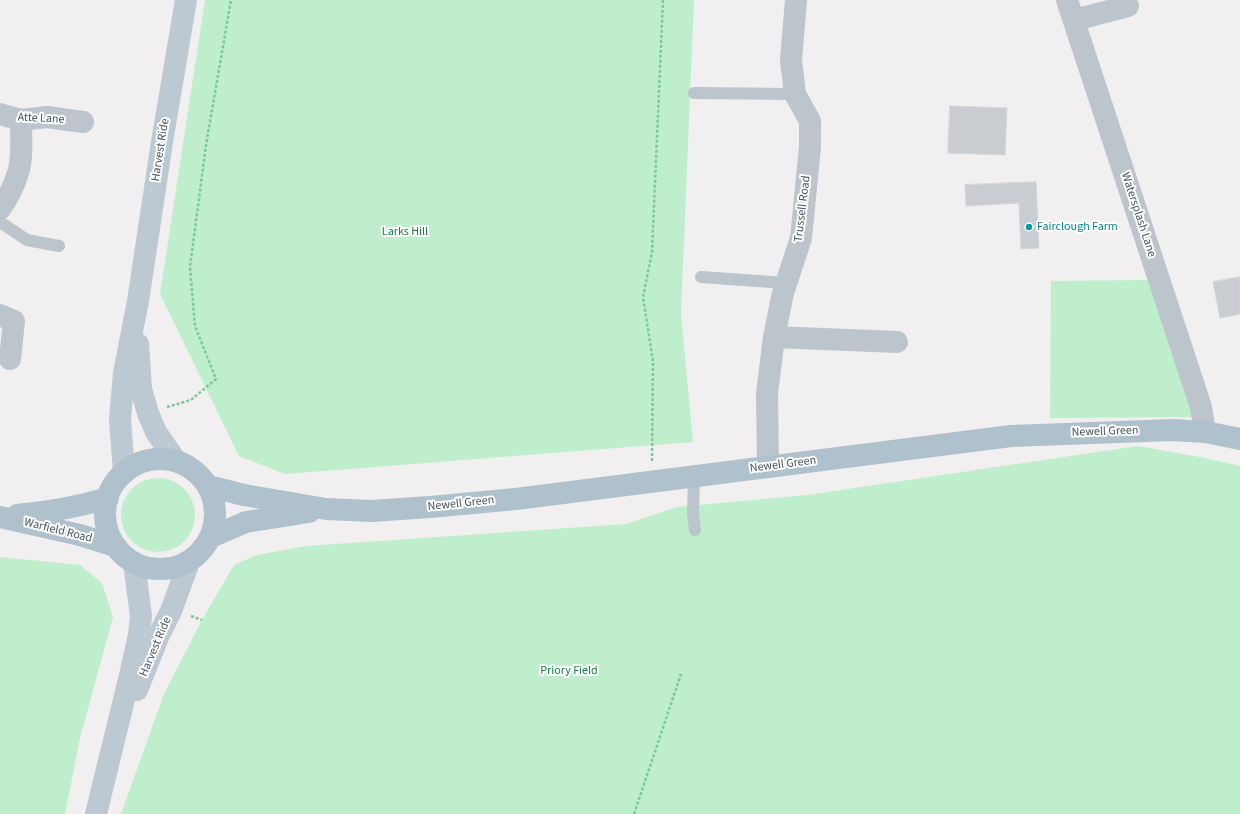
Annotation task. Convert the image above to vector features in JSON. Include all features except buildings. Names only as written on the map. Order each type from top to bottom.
[{"type":"main road","name":"Newell Green","points":[[208,486],[244,495],[326,509],[371,511],[430,507],[516,498],[1011,436],[1173,430],[1206,432],[1240,439]]},
{"type":"main road","points":[[163,459],[176,461],[194,470],[208,486],[215,507],[214,526],[205,547],[189,562],[174,568],[158,569],[134,563],[127,559],[115,546],[106,520],[106,505],[117,480],[124,473],[143,462],[163,459]]},
{"type":"main road","name":"Warfield Road","points":[[0,516],[80,506],[108,498]]},
{"type":"main road","name":"Newell Green","points":[[211,536],[246,522],[326,509]]},
{"type":"main road","name":"Warfield Road","points":[[0,516],[80,535],[115,546]]},
{"type":"street","name":"Harvest Ride","points":[[124,473],[120,419],[124,374],[138,301],[162,142],[186,0]]},
{"type":"street","name":"Trussell Road","points":[[768,467],[767,393],[774,337],[783,293],[801,238],[810,147],[810,121],[795,94],[791,60],[796,0]]},
{"type":"street","points":[[1070,10],[1128,6]]},
{"type":"street","name":"Watersplash Lane","points":[[1070,10],[1201,407],[1206,432]]},
{"type":"street","name":"Atte Lane","points":[[0,114],[21,120],[47,118],[83,122]]},
{"type":"street","points":[[0,209],[9,195],[19,172],[21,120]]},
{"type":"street","name":"Harvest Ride","points":[[138,301],[138,350],[141,389],[156,432],[176,461]]},
{"type":"street","points":[[0,315],[14,321],[10,359]]},
{"type":"street","points":[[774,337],[897,342]]},
{"type":"street","name":"Harvest Ride","points":[[117,729],[139,688],[159,635],[171,611],[189,562]]},
{"type":"street","name":"Harvest Ride","points":[[96,814],[139,635],[141,616],[134,563]]},
{"type":"lane","points":[[694,93],[795,94]]},
{"type":"lane","points":[[0,222],[27,240],[59,246]]},
{"type":"lane","points":[[701,277],[786,283]]},
{"type":"lane","points":[[694,476],[693,513],[695,530]]},
{"type":"path","points":[[163,408],[191,400],[216,379],[195,326],[190,267],[206,145],[231,0]]},
{"type":"path","points":[[652,468],[653,361],[643,297],[652,252],[663,0]]},
{"type":"path","points":[[188,615],[202,620]]},
{"type":"path","points":[[634,814],[681,674]]},
{"type":"green space","name":"Larks Hill","points":[[205,0],[694,0],[681,314],[693,442],[285,474],[239,456],[160,294]]},
{"type":"green space","points":[[1148,280],[1194,417],[1050,418],[1051,281]]},
{"type":"green space","name":"Priory Field","points":[[1138,446],[1240,466],[1240,814],[121,814],[164,694],[202,620],[234,565],[257,555],[306,546],[626,524],[677,507],[807,495]]},
{"type":"green space","points":[[151,478],[165,478],[179,484],[189,494],[195,508],[195,522],[189,536],[179,546],[165,552],[151,552],[137,546],[127,536],[121,522],[121,508],[127,494],[137,484]]},
{"type":"green space","points":[[0,557],[80,565],[102,583],[113,617],[80,738],[65,814],[0,814]]},
{"type":"place","name":"Fairclough Farm","points":[[1029,227]]}]
